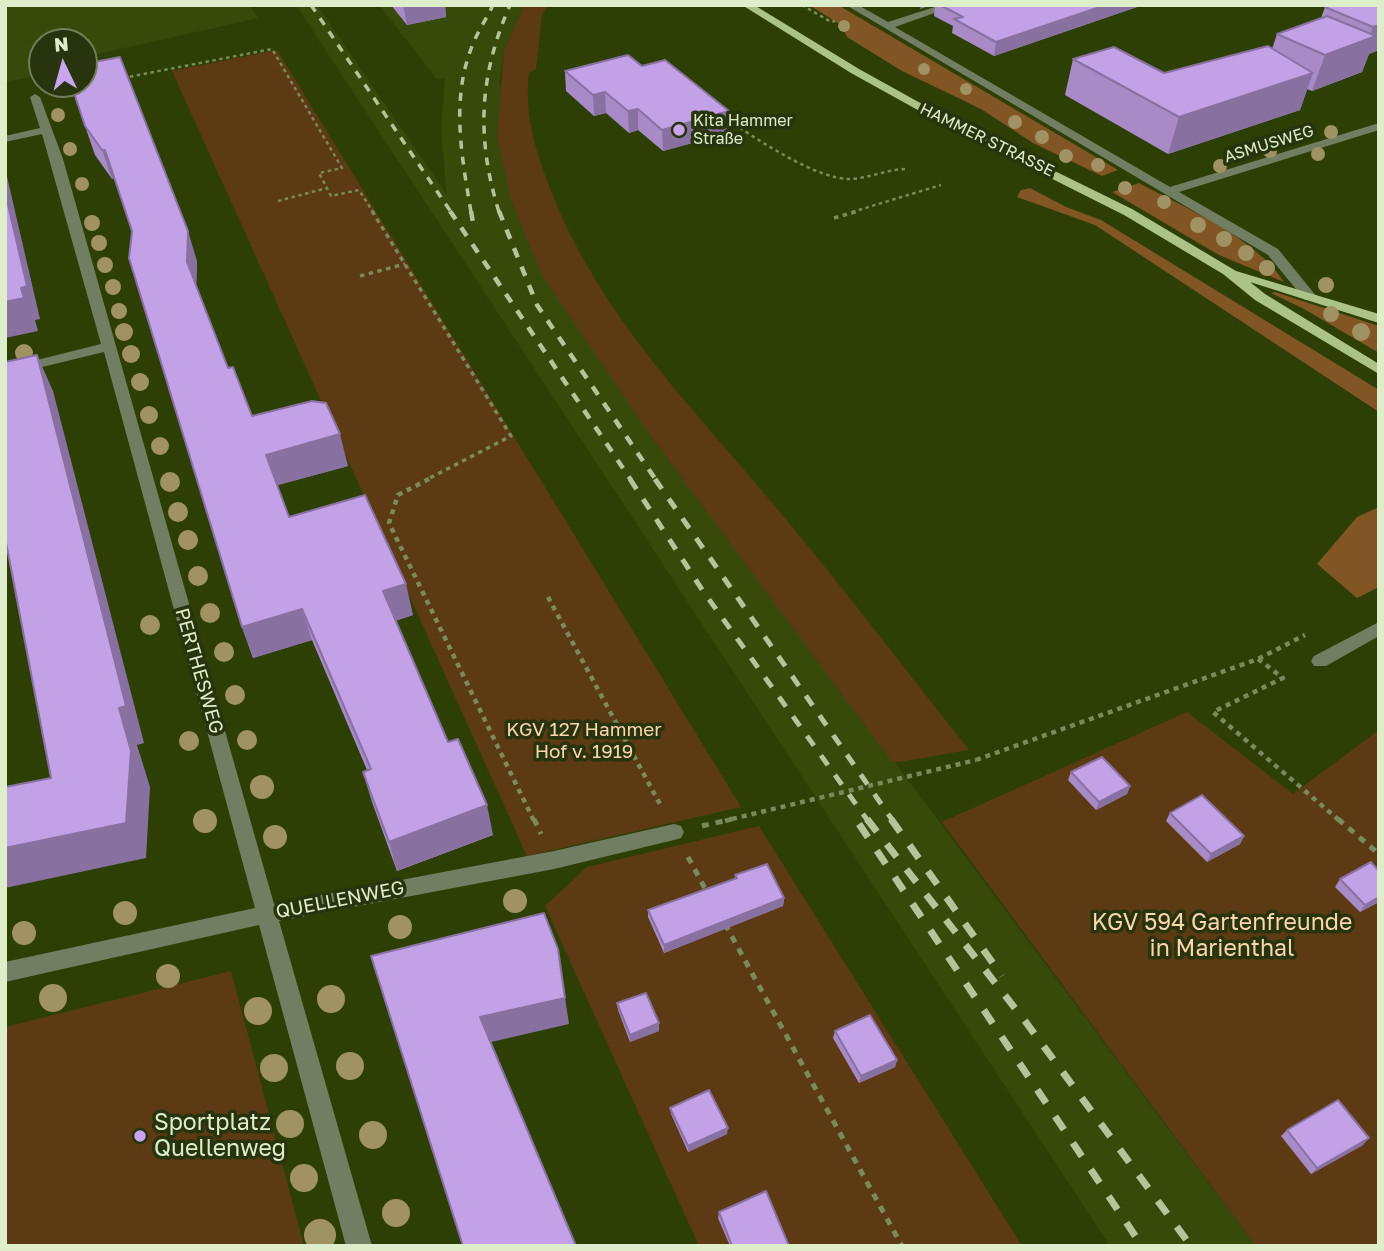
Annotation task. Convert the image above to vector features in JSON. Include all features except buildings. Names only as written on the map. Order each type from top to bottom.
[{"type":"main road","name":"HAMMER STRASSE","points":[[747,5],[924,109],[1088,190],[1228,271],[1260,297],[1379,370]]},
{"type":"main road","name":"HAMMER STRASSE","points":[[1228,271],[1379,319]]},
{"type":"street","points":[[851,5],[1273,253],[1310,297]]},
{"type":"street","points":[[887,26],[952,5]]},
{"type":"street","name":"PERTHESWEG","points":[[35,98],[57,159],[107,347],[359,1246]]},
{"type":"street","name":"ASMUSWEG","points":[[1168,191],[1379,126]]},
{"type":"street","points":[[5,139],[46,130]]},
{"type":"street","points":[[5,372],[107,347]]},
{"type":"street","points":[[1320,661],[1379,628]]},
{"type":"street","name":"QUELLENWEG","points":[[5,972],[268,914],[554,860],[674,832]]},
{"type":"path","points":[[118,79],[272,49],[342,168],[319,173],[331,196],[359,190],[511,436],[398,495],[389,523],[554,860]]},
{"type":"path","points":[[740,128],[767,147],[846,180],[895,168],[907,169]]},
{"type":"path","points":[[834,218],[942,185]]},
{"type":"path","points":[[278,201],[327,188]]},
{"type":"path","points":[[360,276],[405,264]]},
{"type":"path","points":[[548,597],[715,905]]},
{"type":"path","points":[[732,819],[976,760],[1258,659],[1283,678],[1213,712],[1379,855]]},
{"type":"path","points":[[721,917],[902,1246]]},
{"type":"shaded area","points":[[5,5],[249,5],[258,18],[98,54],[98,28],[28,28],[28,78],[5,82]]},
{"type":"shaded area","points":[[296,5],[317,5],[447,195],[441,129],[445,78],[437,79],[379,5],[525,5],[504,50],[499,84],[648,432],[1256,1246],[1110,1246]]},
{"type":"shaded area","points":[[809,5],[838,5],[1118,170],[1102,176],[1033,143],[981,109],[902,71],[847,37],[841,25]]},
{"type":"shaded area","points":[[1139,183],[1238,237],[1256,251],[1284,282],[1219,255],[1112,192]]},
{"type":"shaded area","points":[[1030,188],[1066,207],[1101,220],[1379,390],[1379,412],[1095,225],[1017,197],[1021,190]]},
{"type":"shaded area","points":[[1275,292],[1379,326],[1379,353],[1271,293]]},
{"type":"shaded area","points":[[1379,507],[1379,587],[1357,598],[1317,564],[1357,517]]},
{"type":"green space","points":[[525,5],[548,5],[542,15],[536,69],[529,73],[529,117],[535,145],[570,234],[595,279],[653,361],[808,546],[969,750],[893,763],[648,432],[542,275],[511,200],[497,138],[504,50]]},
{"type":"green space","name":"KGV 127 Hammer Hof v. 1919","points":[[277,50],[741,807],[527,856],[172,71]]},
{"type":"green space","name":"KGV 594 Gartenfreunde in Marienthal","points":[[1187,712],[1293,794],[1379,730],[1379,1246],[1256,1246],[942,822]]},
{"type":"green space","points":[[759,826],[1022,1246],[699,1246],[545,906],[587,867]]},
{"type":"green space","name":"Sportplatz Quellenweg","points":[[231,971],[304,1246],[5,1246],[5,1027]]},
{"type":"railway","points":[[311,5],[451,212]]},
{"type":"railway","points":[[471,212],[460,130],[461,89],[473,43],[493,5]]},
{"type":"railway","points":[[499,212],[487,158],[484,107],[492,57],[510,5]]},
{"type":"railway","points":[[450,211],[631,480]]},
{"type":"railway","points":[[471,211],[474,229]]},
{"type":"railway","points":[[499,211],[537,305],[656,480]]},
{"type":"railway","points":[[630,479],[703,591],[868,821]]},
{"type":"railway","points":[[655,479],[893,821]]},
{"type":"railway","points":[[867,819],[1025,1021],[1191,1246]]},
{"type":"railway","points":[[891,819],[1002,976]]},
{"type":"railway","points":[[859,824],[1142,1246]]},
{"type":"place","name":"Kita Hammer Straße","points":[[679,130]]},
{"type":"place","name":"Sportplatz Quellenweg","points":[[140,1136]]}]
